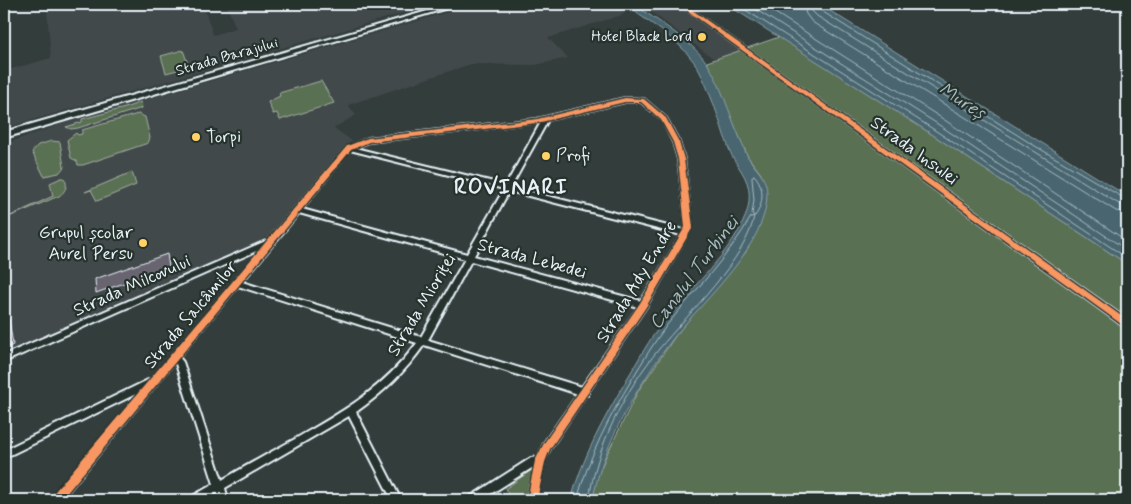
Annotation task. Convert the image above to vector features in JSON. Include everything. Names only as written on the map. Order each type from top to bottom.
[{"type":"main road","name":"Strada Barajului","points":[[4,135],[458,4]]},
{"type":"street","name":"Strada Insulei","points":[[682,4],[1127,324]]},
{"type":"street","name":"Strada Ady Endre","points":[[350,148],[368,140],[545,120],[630,99],[642,100],[649,104],[669,125],[679,150],[690,222],[643,304],[547,446],[540,461],[532,500]]},
{"type":"street","name":"Strada Mioriței","points":[[194,500],[351,411],[383,388],[408,363],[423,341],[545,120]]},
{"type":"street","points":[[350,148],[685,233]]},
{"type":"street","name":"Strada Salcâmilor","points":[[55,500],[350,148]]},
{"type":"street","name":"Strada Lebedei","points":[[297,210],[643,304]]},
{"type":"street","name":"Strada Milcovului","points":[[4,359],[272,240]]},
{"type":"street","points":[[236,283],[585,392]]},
{"type":"street","points":[[174,358],[179,362],[224,500]]},
{"type":"street","points":[[4,454],[156,379]]},
{"type":"street","points":[[351,411],[396,500]]},
{"type":"street","points":[[473,500],[534,461],[540,461]]},
{"type":"shaded area","points":[[78,4],[203,4],[213,35],[236,28],[226,4],[435,4],[4,128],[4,71],[51,58],[47,11]]},
{"type":"shaded area","points":[[476,4],[613,4],[625,14],[548,38],[568,58],[535,65],[471,64],[348,105],[356,115],[334,128],[352,141],[269,235],[248,248],[4,354],[4,144],[65,123]]},
{"type":"shaded area","points":[[641,4],[677,4],[744,52],[718,62]]},
{"type":"green space","points":[[779,37],[930,133],[1127,264],[1127,500],[593,500],[596,480],[638,391],[676,335],[746,252],[761,174],[748,157],[707,62]]},
{"type":"green space","points":[[183,50],[189,67],[166,73],[161,56]]},
{"type":"green space","points":[[321,81],[334,103],[280,120],[277,113],[273,114],[268,102],[280,96],[279,93]]},
{"type":"green space","points":[[141,102],[142,108],[78,128],[71,129],[66,127],[82,122],[82,119]]},
{"type":"green space","points":[[138,114],[145,117],[150,138],[148,143],[83,165],[78,165],[77,161],[71,158],[67,140],[76,133],[78,135],[82,134],[82,130]]},
{"type":"green space","points":[[52,141],[60,142],[64,167],[59,173],[44,176],[32,152],[38,145]]},
{"type":"green space","points":[[132,172],[136,185],[97,201],[91,190],[85,192]]},
{"type":"green space","points":[[64,178],[66,186],[59,196],[4,219],[53,196],[50,183]]},
{"type":"green space","points":[[534,468],[530,500],[512,500],[505,489]]},
{"type":"water","name":"Canalul Turbinei","points":[[624,4],[634,4],[663,24],[683,39],[707,63],[721,89],[747,154],[765,182],[767,193],[765,212],[757,232],[733,270],[675,336],[636,393],[613,436],[604,458],[593,500],[571,500],[595,437],[640,356],[673,310],[727,248],[738,232],[749,201],[747,182],[731,154],[711,97],[694,62],[670,37]]},
{"type":"water","name":"Mureș","points":[[726,4],[819,4],[1127,196],[1127,264],[930,133]]},
{"type":"building","points":[[167,254],[169,267],[96,293],[95,279]]},
{"type":"building","points":[[9,319],[13,345],[4,349],[4,321]]},
{"type":"cycle path","points":[[681,4],[1127,324]]},
{"type":"cycle path","points":[[55,500],[349,148],[368,140],[537,121],[625,100],[642,100],[664,119],[676,142],[681,159],[689,227],[643,305],[547,446],[540,461],[532,500]]},
{"type":"place","name":"Hotel Black Lord","points":[[702,37]]},
{"type":"place","name":"Torpi","points":[[196,137]]},
{"type":"place","name":"Profi","points":[[546,156]]},
{"type":"place","name":"Grupul școlar Aurel Persu","points":[[143,243]]},
{"type":"district","name":"ROVINARI","points":[[511,188]]}]
